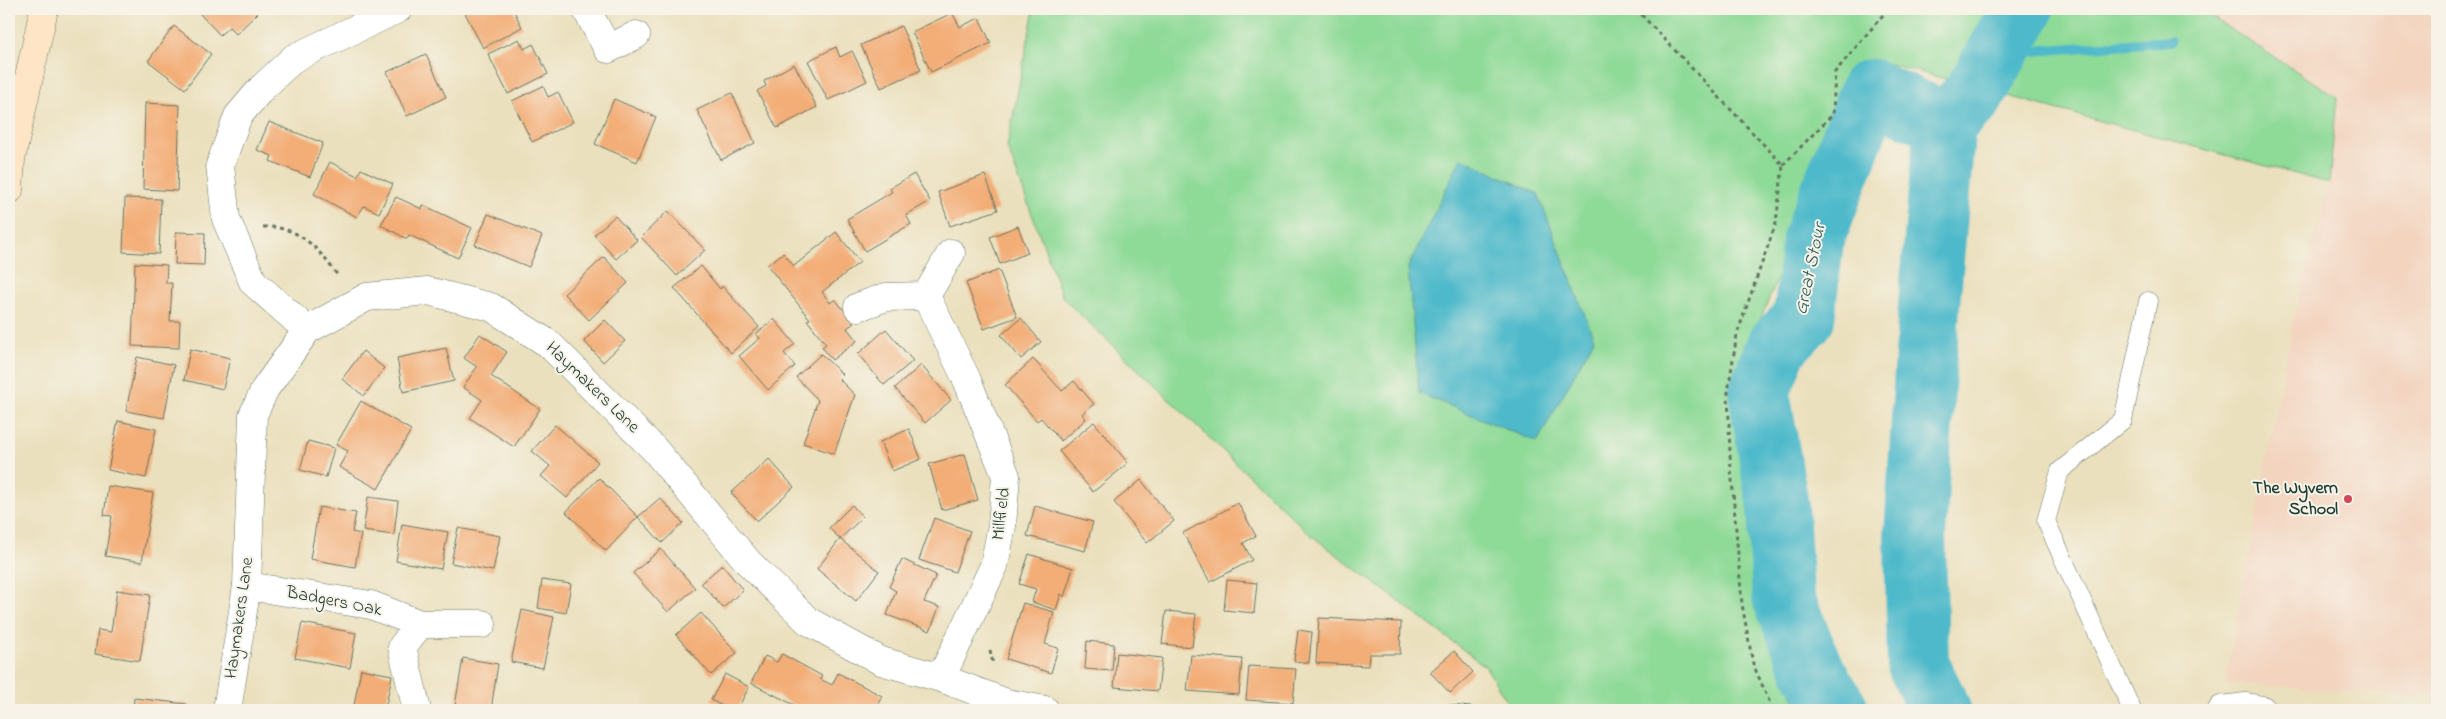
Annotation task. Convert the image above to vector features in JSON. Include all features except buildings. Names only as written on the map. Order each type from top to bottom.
[{"type":"street","points":[[9,190],[10,154],[44,9]]},
{"type":"street","points":[[307,330],[253,282],[226,219],[220,165],[238,116],[262,88],[294,58],[398,9]]},
{"type":"street","points":[[586,9],[608,50],[636,35]]},
{"type":"street","points":[[858,307],[886,297],[926,296],[951,253]]},
{"type":"street","name":"Haymakers Lane","points":[[227,710],[247,586],[253,415],[266,389],[307,330],[367,297],[428,291],[491,307],[550,344],[654,449],[748,562],[808,621],[881,661],[941,678],[1008,703],[1045,710]]},
{"type":"street","name":"Millfield","points":[[926,296],[967,380],[1006,476],[1002,526],[994,566],[941,678]]},
{"type":"street","name":"Badgers Oak","points":[[247,586],[371,605],[420,624],[482,624]]},
{"type":"street","points":[[417,710],[402,647],[420,624]]},
{"type":"street","points":[[2222,710],[2246,707],[2262,710]]},
{"type":"lane","points":[[2132,710],[2046,520],[2060,471],[2123,420],[2148,301]]},
{"type":"path","points":[[1636,9],[1783,165]]},
{"type":"path","points":[[1773,710],[1753,664],[1742,604],[1730,455],[1728,390],[1737,334],[1776,223],[1783,165],[1833,114],[1835,72],[1888,9]]},
{"type":"path","points":[[231,233],[273,226],[306,238],[357,302]]},
{"type":"shaded area","name":"The Wyvern School","points":[[2199,9],[2437,9],[2437,697],[2225,683],[2294,315],[2329,183],[2337,97]]},
{"type":"green space","points":[[1034,9],[2199,9],[2337,97],[2329,183],[1871,59],[1754,334],[1736,402],[1750,451],[1755,609],[1799,710],[1512,710],[1486,667],[1312,536],[1063,298],[1007,147]]},
{"type":"water","points":[[1461,158],[1538,194],[1594,339],[1537,442],[1419,393],[1408,267]]},
{"type":"waterway","name":"Great Stour","points":[[1838,710],[1812,668],[1783,597],[1778,507],[1759,392],[1777,346],[1804,318],[1813,240],[1871,90],[1945,123],[1973,96],[2023,9]]},
{"type":"waterway","points":[[1973,96],[2005,53],[2171,41]]},
{"type":"waterway","points":[[1940,710],[1918,664],[1915,535],[1929,306],[1945,123]]},
{"type":"place","name":"The Wyvern School","points":[[2348,499]]}]
